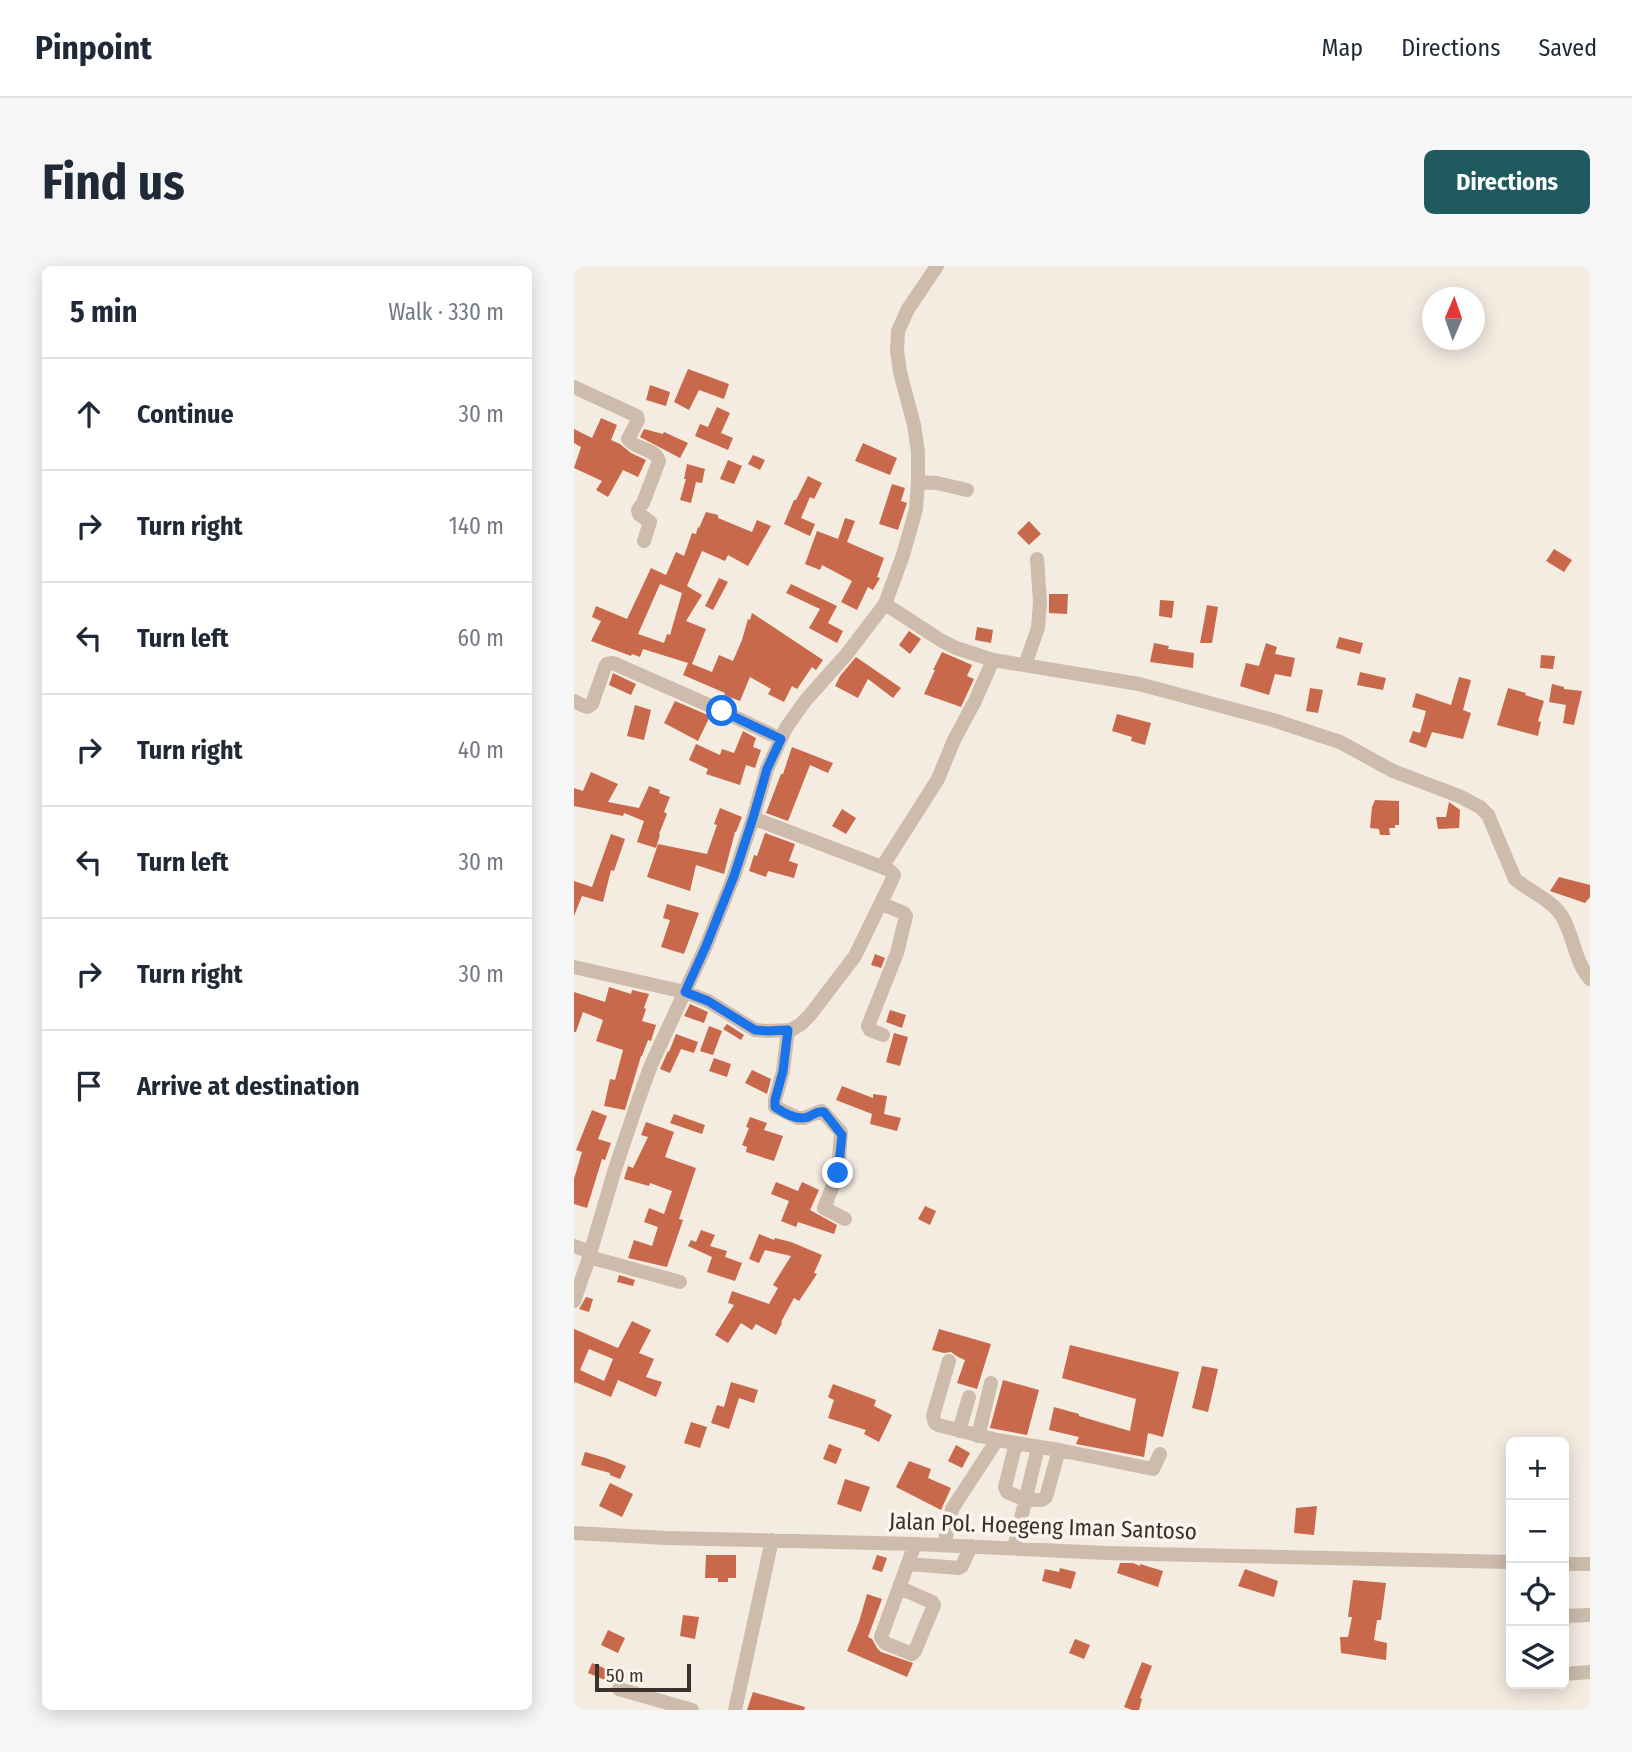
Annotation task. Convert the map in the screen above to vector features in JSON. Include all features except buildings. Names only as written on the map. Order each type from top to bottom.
[{"type":"street","points":[[574,1301],[643,1087],[734,876],[767,769],[786,728],[805,701],[886,604],[916,509],[918,482],[918,452],[900,372],[898,331],[908,309],[937,266]]},
{"type":"street","points":[[574,387],[637,416],[638,420],[628,439],[634,446],[658,457],[655,472],[638,510],[639,514],[650,522],[644,541]]},
{"type":"street","points":[[918,482],[950,485],[967,490]]},
{"type":"street","points":[[1025,665],[1038,628],[1040,602],[1037,558]]},
{"type":"street","points":[[886,604],[956,648],[992,660],[1139,684],[1273,720],[1340,742],[1393,771],[1459,796],[1480,807],[1489,815],[1516,879],[1555,908],[1563,918],[1582,970],[1590,979]]},
{"type":"street","points":[[882,867],[938,779],[992,660]]},
{"type":"street","points":[[574,701],[588,706],[592,704],[605,667],[613,663],[781,739]]},
{"type":"street","points":[[574,967],[685,992],[708,1001],[755,1030],[788,1030],[801,1024],[855,956],[894,875],[882,867],[753,818]]},
{"type":"street","points":[[882,904],[906,916],[897,953],[868,1026],[870,1030],[883,1035]]},
{"type":"street","points":[[788,1030],[775,1107],[799,1118],[824,1112],[841,1132],[837,1178],[824,1208],[845,1219]]},
{"type":"street","points":[[574,1246],[590,1255],[680,1282]]},
{"type":"street","points":[[949,1362],[933,1416],[938,1425],[997,1440],[1153,1469],[1160,1454]]},
{"type":"street","points":[[978,1436],[991,1383]]},
{"type":"street","points":[[959,1430],[969,1397]]},
{"type":"street","points":[[944,1545],[952,1509],[997,1440]]},
{"type":"street","points":[[1016,1443],[1005,1487],[1026,1500],[1042,1500],[1046,1497],[1059,1450]]},
{"type":"street","points":[[1014,1548],[1038,1447]]},
{"type":"street","name":"Jalan Pol. Hoegeng Iman Santoso","points":[[574,1533],[1106,1553],[1506,1562]]},
{"type":"street","points":[[735,1710],[772,1540]]},
{"type":"street","points":[[900,1588],[934,1605],[912,1654],[885,1643],[882,1639],[915,1544]]},
{"type":"street","points":[[908,1564],[959,1568],[971,1546]]},
{"type":"street","points":[[1569,1564],[1590,1564]]},
{"type":"street","points":[[1569,1616],[1590,1615]]},
{"type":"street","points":[[1569,1674],[1590,1672]]},
{"type":"street","points":[[619,1689],[692,1710]]},
{"type":"route","points":[[722,711],[781,739],[767,769],[734,876],[685,992],[708,1001],[755,1030],[788,1030],[775,1107],[799,1118],[817,1111],[824,1112],[842,1135],[838,1173]]}]
